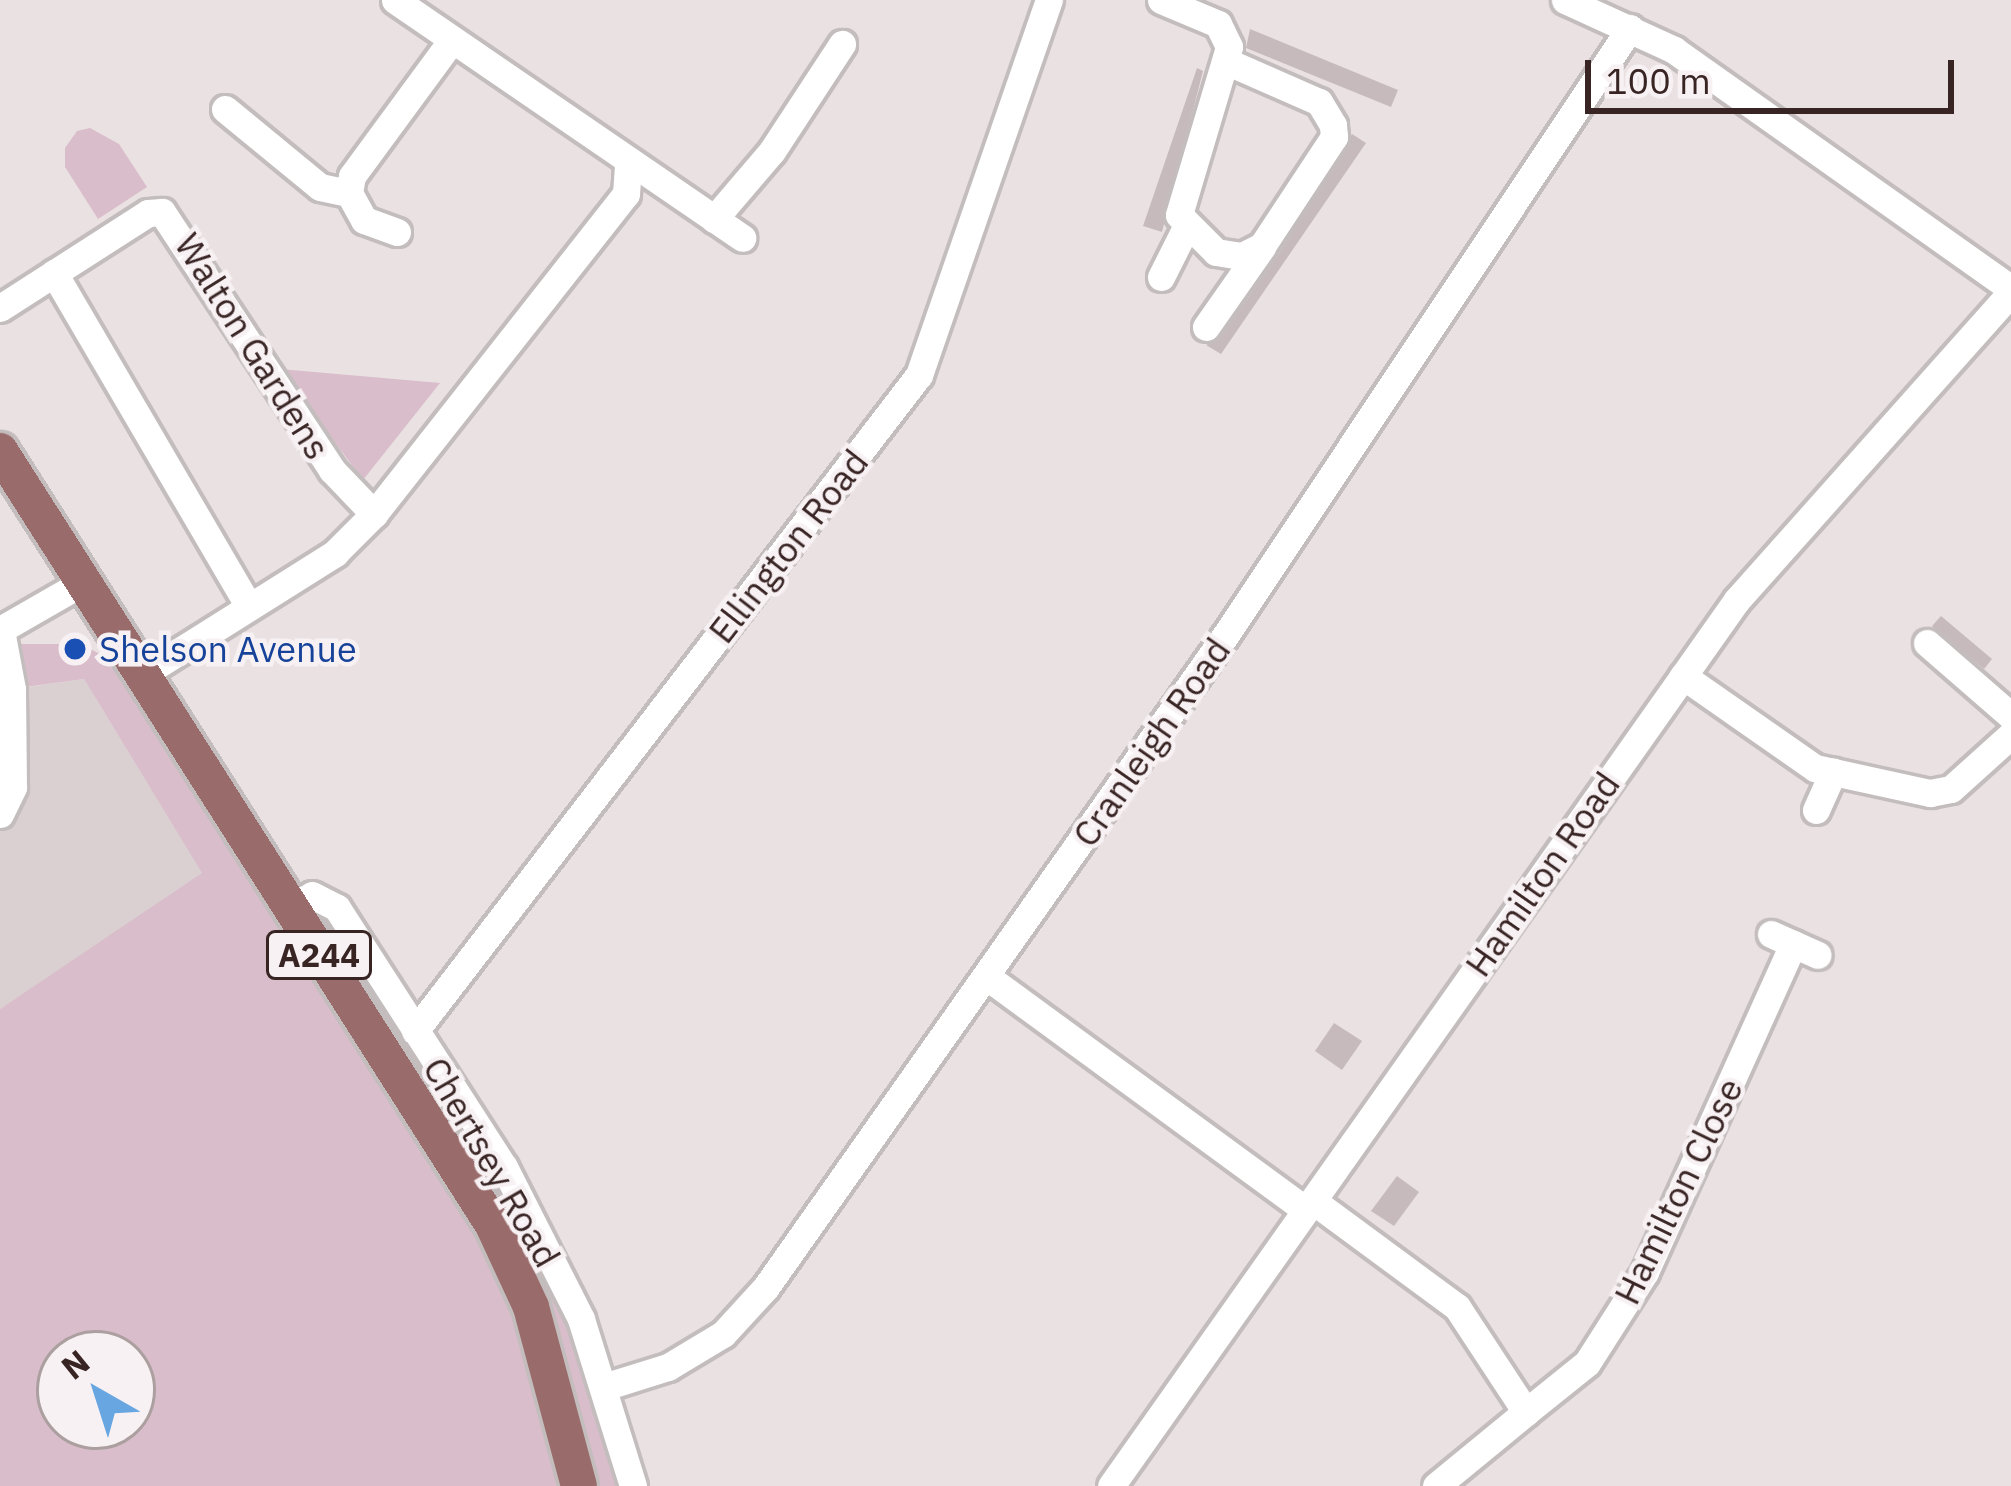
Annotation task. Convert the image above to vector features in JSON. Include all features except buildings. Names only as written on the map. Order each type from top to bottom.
[{"type":"main road","name":"Chertsey Road","points":[[0,451],[515,1265],[579,1486]]},
{"type":"street","points":[[395,0],[742,238]]},
{"type":"street","name":"Ellington Road","points":[[415,1031],[919,374],[1049,0]]},
{"type":"street","points":[[1161,0],[1218,24],[1230,63],[1179,215],[1216,252],[1242,256],[1262,246]]},
{"type":"street","points":[[1565,0],[1630,28],[1826,151],[2011,290]]},
{"type":"street","name":"Cranleigh Road","points":[[607,1386],[668,1367],[723,1334],[766,1287],[1228,633],[1630,28]]},
{"type":"street","points":[[398,232],[364,220],[350,193],[362,157],[452,40]]},
{"type":"street","points":[[714,219],[772,151],[842,44]]},
{"type":"street","points":[[1206,327],[1334,137],[1334,125],[1319,102],[1230,63]]},
{"type":"street","points":[[225,109],[320,187],[350,193]]},
{"type":"street","points":[[140,676],[335,553],[374,514],[626,194],[628,164]]},
{"type":"street","name":"Walton Gardens","points":[[0,308],[148,213],[173,220],[332,470],[374,514]]},
{"type":"street","points":[[1161,277],[1186,227]]},
{"type":"street","points":[[54,273],[248,605]]},
{"type":"street","name":"Hamilton Road","points":[[1112,1486],[1683,676],[1801,524],[2011,290]]},
{"type":"street","points":[[0,814],[13,787],[12,689],[0,630],[80,584]]},
{"type":"street","points":[[1927,644],[2011,716]]},
{"type":"street","points":[[1683,676],[1793,757],[1833,772],[1930,793],[1952,789],[2011,735]]},
{"type":"street","points":[[1816,810],[1833,772]]},
{"type":"street","name":"Chertsey Road","points":[[288,908],[312,895],[337,908],[504,1166],[607,1386],[633,1486]]},
{"type":"street","name":"Hamilton Close","points":[[1436,1486],[1587,1363],[1645,1272],[1794,944]]},
{"type":"street","points":[[986,976],[1457,1307],[1526,1412]]},
{"type":"shaded area","points":[[90,128],[119,144],[147,187],[98,219],[65,167],[65,148],[77,131]]},
{"type":"shaded area","points":[[280,369],[440,383],[363,480]]},
{"type":"shaded area","points":[[21,644],[81,644],[117,663],[504,1271],[569,1486],[0,1486],[0,1009],[202,873],[84,679],[25,687]]},
{"type":"shaded area","points":[[84,679],[203,874],[0,1009],[0,691]]},
{"type":"shaded area","points":[[324,896],[581,1319],[633,1486],[579,1486],[531,1307],[288,908]]},
{"type":"place","name":"Shelson Avenue","points":[[75,649]]}]
